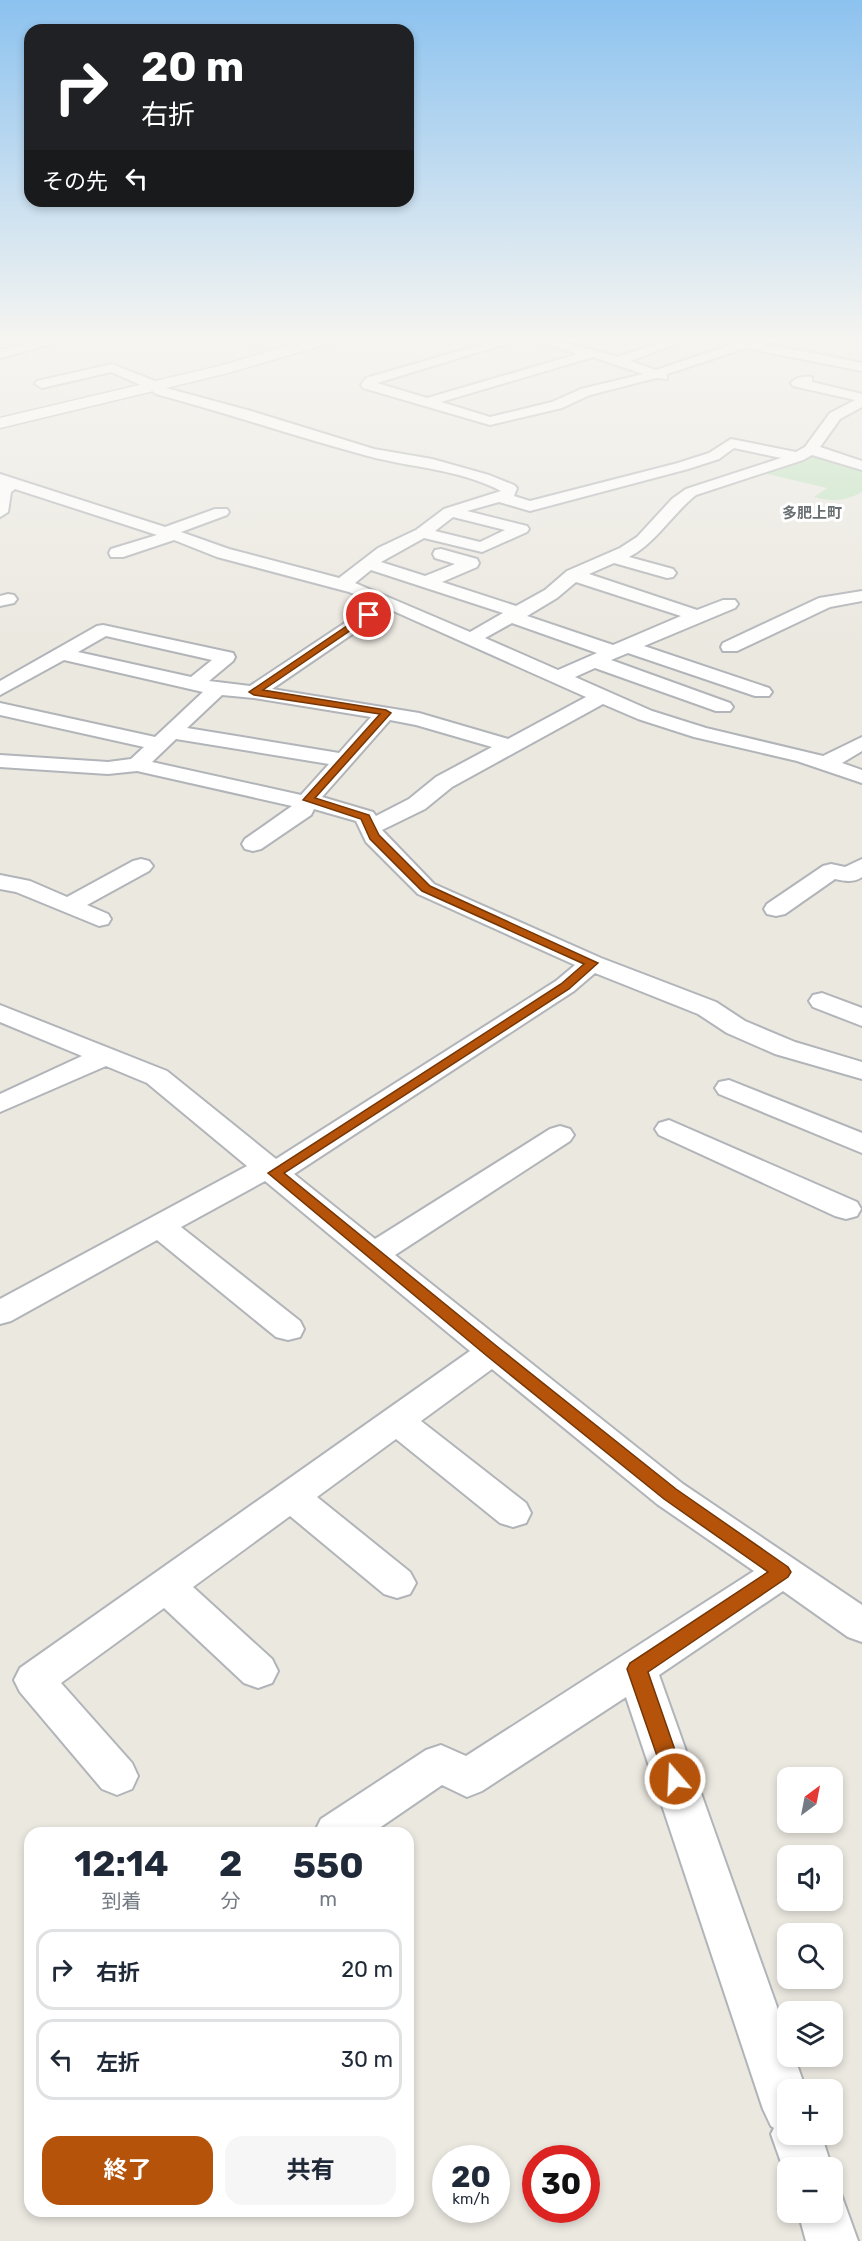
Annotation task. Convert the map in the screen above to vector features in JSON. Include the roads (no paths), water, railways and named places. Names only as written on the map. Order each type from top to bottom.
[{"type":"street","points":[[338,443],[372,453],[427,462],[484,478],[509,488],[504,495]]},
{"type":"street","points":[[504,495],[530,506],[714,456],[731,443],[804,454],[818,443]]},
{"type":"street","points":[[472,638],[551,594],[573,575],[614,558],[643,540],[672,500],[721,480],[804,454],[824,452],[862,466]]},
{"type":"street","points":[[579,474],[645,492]]},
{"type":"street","points":[[0,512],[6,482],[76,502],[223,553],[342,584],[560,676],[645,715],[700,733],[826,763],[862,777]]},
{"type":"street","points":[[342,584],[384,552],[422,533],[450,512],[485,499],[528,488]]},
{"type":"street","points":[[117,553],[221,512]]},
{"type":"street","points":[[422,533],[482,547],[521,529],[450,512]]},
{"type":"street","points":[[427,582],[471,563],[441,554]]},
{"type":"street","points":[[614,558],[667,573]]},
{"type":"street","points":[[370,564],[427,582],[516,615],[762,692]]},
{"type":"street","points":[[573,575],[698,616]]},
{"type":"street","points":[[730,646],[825,602],[862,596]]},
{"type":"street","points":[[835,601],[862,609]]},
{"type":"street","points":[[254,692],[388,602]]},
{"type":"street","points":[[560,676],[729,604]]},
{"type":"street","points":[[0,689],[103,630],[226,657],[195,684]]},
{"type":"street","points":[[60,654],[217,689],[254,692],[419,719],[509,746]]},
{"type":"street","points":[[595,661],[723,707]]},
{"type":"street","points":[[137,765],[217,689]]},
{"type":"street","points":[[370,828],[417,804],[444,782],[602,696]]},
{"type":"street","points":[[0,715],[0,708],[165,738],[344,760]]},
{"type":"street","points":[[253,844],[303,810],[305,801],[386,713]]},
{"type":"street","points":[[826,763],[862,743]]},
{"type":"street","points":[[0,761],[108,768],[137,765],[305,801],[365,817],[374,837],[426,889],[592,963],[706,1008],[736,1027],[785,1048],[862,1071]]},
{"type":"street","points":[[68,906],[141,866]]},
{"type":"street","points":[[776,909],[831,871],[849,875],[862,866]]},
{"type":"street","points":[[0,882],[22,886],[99,919]]},
{"type":"street","points":[[0,1313],[159,1226],[271,1170],[565,986],[592,963]]},
{"type":"street","points":[[822,1001],[862,1018]]},
{"type":"street","points":[[0,1013],[157,1077],[670,1494],[862,1626]]},
{"type":"street","points":[[0,1104],[105,1056]]},
{"type":"street","points":[[729,1088],[862,1144]]},
{"type":"street","points":[[669,1129],[857,1206]]},
{"type":"street","points":[[374,1254],[560,1135]]},
{"type":"street","points":[[159,1226],[288,1329]]},
{"type":"street","points":[[117,1776],[34,1680],[493,1352]]},
{"type":"street","points":[[397,1421],[513,1513]]},
{"type":"street","points":[[291,1496],[397,1583]]},
{"type":"street","points":[[345,1827],[441,1763],[467,1778],[637,1669],[782,1572]]},
{"type":"street","points":[[166,1586],[258,1671]]},
{"type":"street","points":[[637,1669],[778,2079]]},
{"type":"street","points":[[826,2223],[832,2241]]},
{"type":"district","name":"多肥上町","points":[[812,513]]}]
